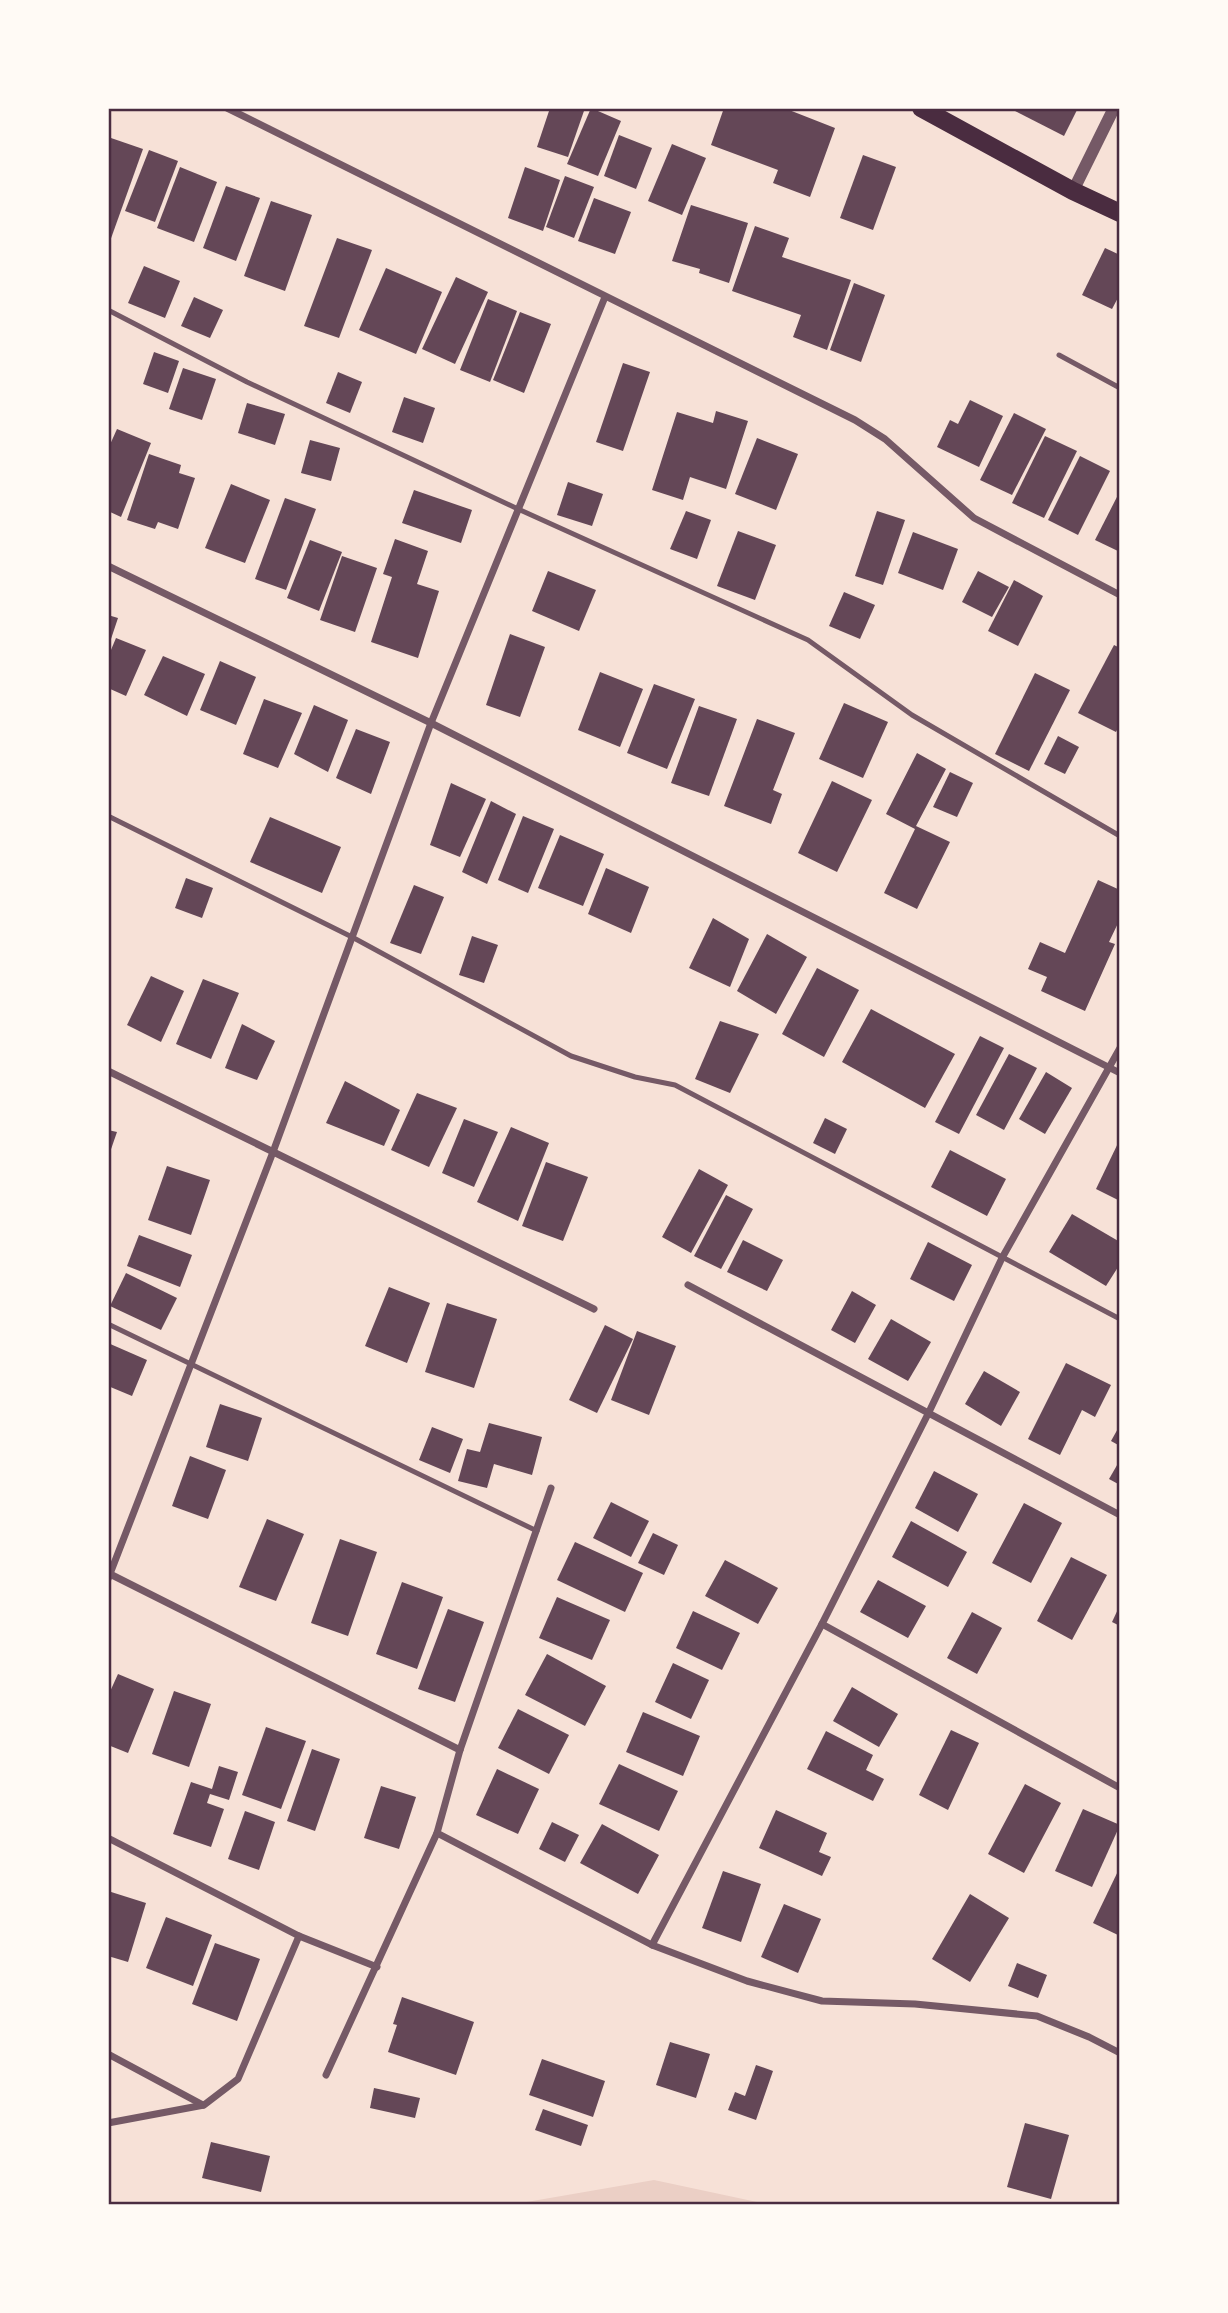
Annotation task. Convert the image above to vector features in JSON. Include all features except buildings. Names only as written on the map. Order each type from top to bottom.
[{"type":"main road","points":[[921,108],[1073,191],[1119,213]]},
{"type":"street","points":[[227,108],[855,420],[885,439],[974,518],[1119,595]]},
{"type":"street","points":[[1073,191],[1114,108]]},
{"type":"street","points":[[460,1750],[109,1575],[272,1152],[431,723],[605,297]]},
{"type":"street","points":[[108,566],[431,723],[1119,1073]]},
{"type":"street","points":[[652,1945],[822,1624],[929,1412],[1002,1258],[1119,1048]]},
{"type":"street","points":[[108,1071],[594,1309]]},
{"type":"street","points":[[688,1284],[1119,1515]]},
{"type":"street","points":[[326,2075],[437,1833],[460,1750],[551,1488]]},
{"type":"street","points":[[822,1624],[1119,1787]]},
{"type":"street","points":[[437,1833],[652,1945],[747,1981],[822,2001],[915,2004],[1037,2016],[1089,2037],[1119,2053]]},
{"type":"street","points":[[108,1838],[299,1936],[377,1967]]},
{"type":"street","points":[[108,2123],[204,2105],[239,2079],[299,1936]]},
{"type":"street","points":[[108,2054],[204,2105]]},
{"type":"lane","points":[[108,310],[247,382],[518,509],[808,640],[912,715],[1119,836]]},
{"type":"lane","points":[[1059,355],[1119,388]]},
{"type":"lane","points":[[108,817],[352,937],[571,1056],[635,1077],[675,1085],[1119,1319]]},
{"type":"lane","points":[[108,1324],[537,1531]]},
{"type":"shaded area","points":[[654,2180],[766,2204],[515,2204]]}]
